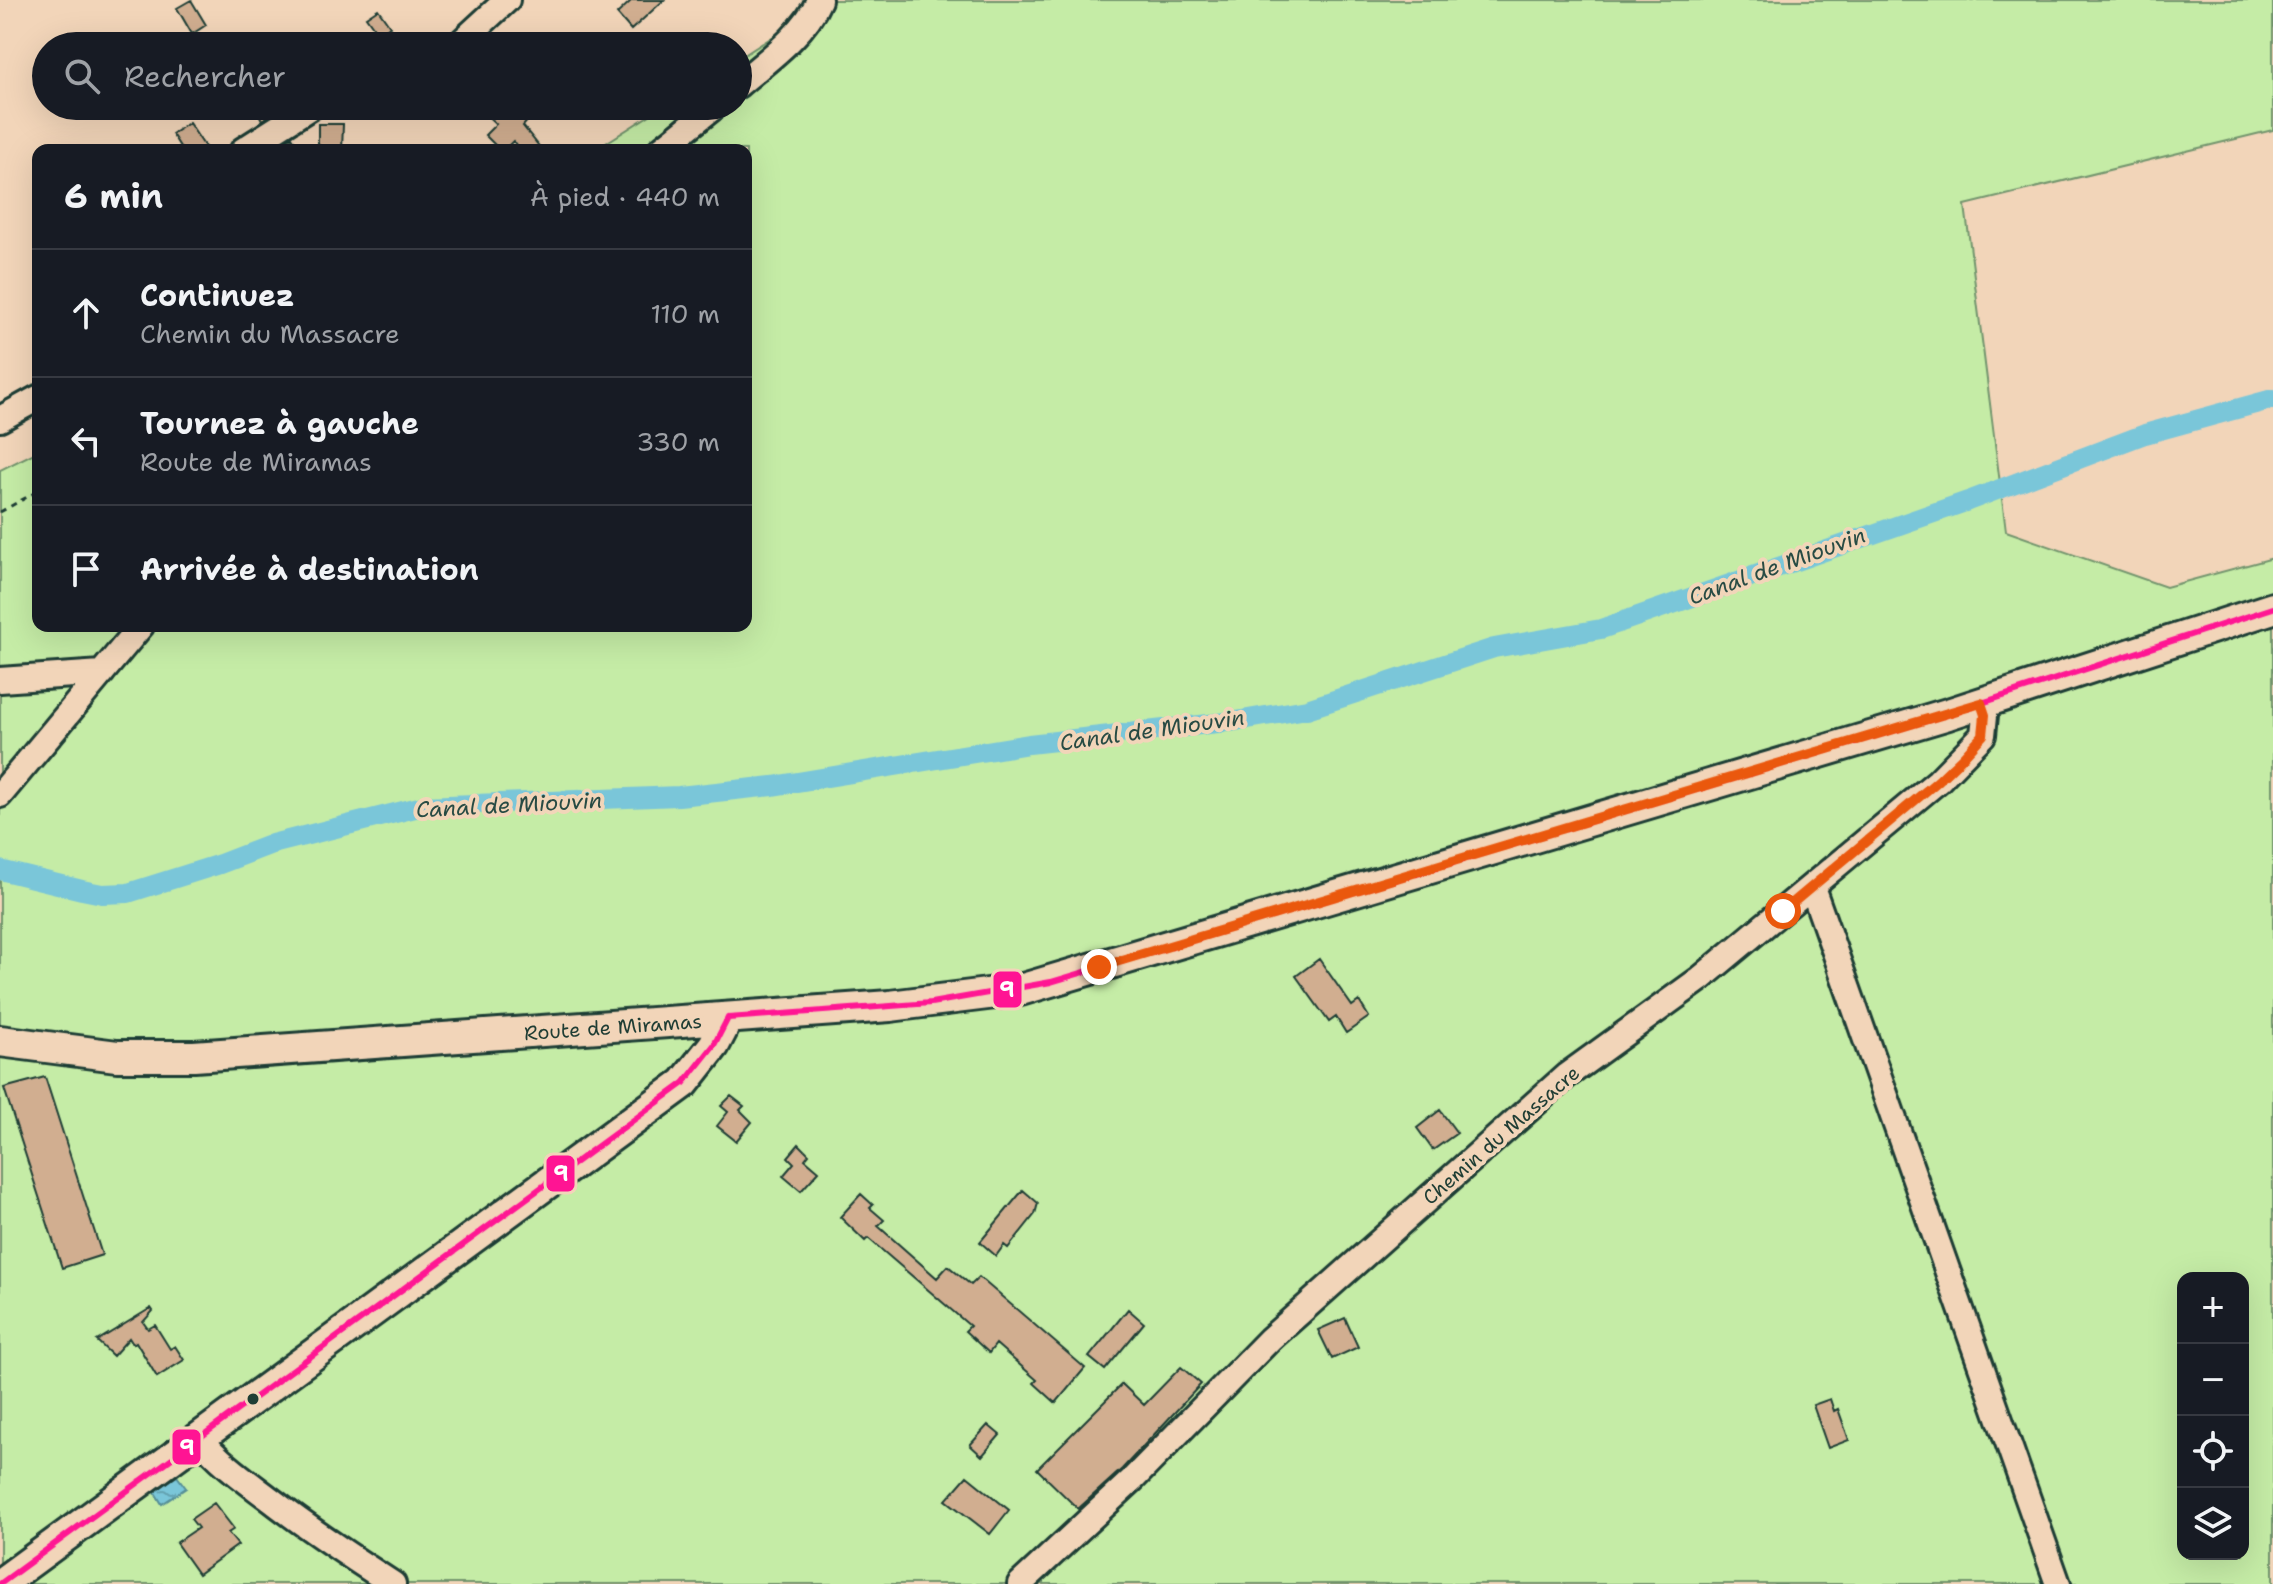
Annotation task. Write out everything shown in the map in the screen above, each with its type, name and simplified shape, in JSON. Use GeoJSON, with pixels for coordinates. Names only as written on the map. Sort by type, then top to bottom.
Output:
{"type":"FeatureCollection","features":[{"type":"Feature","properties":{"kind":"main road","name":"Route de Miramas"},"geometry":{"type":"LineString","coordinates":[[0,1041],[117,1056],[194,1056],[929,1002],[1020,990],[1981,703],[2273,608]]}},
{"type":"Feature","properties":{"kind":"main road"},"geometry":{"type":"LineString","coordinates":[[0,1584],[684,1083],[714,1045],[728,1018]]}},
{"type":"Feature","properties":{"kind":"street"},"geometry":{"type":"LineString","coordinates":[[472,32],[507,0]]}},
{"type":"Feature","properties":{"kind":"street"},"geometry":{"type":"LineString","coordinates":[[752,73],[792,37],[812,14],[819,0]]}},
{"type":"Feature","properties":{"kind":"street"},"geometry":{"type":"LineString","coordinates":[[252,144],[290,120]]}},
{"type":"Feature","properties":{"kind":"street"},"geometry":{"type":"LineString","coordinates":[[668,144],[698,120]]}},
{"type":"Feature","properties":{"kind":"street"},"geometry":{"type":"LineString","coordinates":[[0,419],[32,401]]}},
{"type":"Feature","properties":{"kind":"street"},"geometry":{"type":"LineString","coordinates":[[0,795],[136,632]]}},
{"type":"Feature","properties":{"kind":"street"},"geometry":{"type":"LineString","coordinates":[[0,680],[102,673]]}},
{"type":"Feature","properties":{"kind":"street","name":"Chemin du Massacre"},"geometry":{"type":"LineString","coordinates":[[1020,1584],[1132,1480],[1270,1339],[1566,1076],[1700,979],[1938,781],[1983,735],[1985,715],[1981,703]]}},
{"type":"Feature","properties":{"kind":"street"},"geometry":{"type":"LineString","coordinates":[[1812,887],[2058,1584]]}},
{"type":"Feature","properties":{"kind":"street"},"geometry":{"type":"LineString","coordinates":[[200,1438],[212,1453],[247,1482],[322,1539],[393,1584]]}},
{"type":"Feature","properties":{"kind":"path"},"geometry":{"type":"LineString","coordinates":[[0,512],[32,494]]}},
{"type":"Feature","properties":{"kind":"green space"},"geometry":{"type":"Polygon","coordinates":[[[830,0],[2273,0],[2273,130],[1965,205],[2006,531],[2166,587],[2273,558],[2273,1584],[0,1584],[0,470],[32,454],[32,632],[752,632],[752,144],[604,144],[642,120],[752,120],[752,50],[830,0]]]}},
{"type":"Feature","properties":{"kind":"water"},"geometry":{"type":"Polygon","coordinates":[[[177,1476],[186,1488],[162,1504],[154,1491],[177,1476]]]}},
{"type":"Feature","properties":{"kind":"building"},"geometry":{"type":"Polygon","coordinates":[[[191,0],[206,25],[191,32],[177,8],[191,0]]]}},
{"type":"Feature","properties":{"kind":"building"},"geometry":{"type":"Polygon","coordinates":[[[632,0],[664,0],[631,30],[617,14],[632,0]]]}},
{"type":"Feature","properties":{"kind":"building"},"geometry":{"type":"Polygon","coordinates":[[[378,9],[390,26],[377,32],[366,17],[378,9]]]}},
{"type":"Feature","properties":{"kind":"building"},"geometry":{"type":"Polygon","coordinates":[[[492,120],[528,120],[523,126],[537,144],[515,144],[513,141],[510,144],[494,144],[485,135],[496,124],[492,120]]]}},
{"type":"Feature","properties":{"kind":"building"},"geometry":{"type":"Polygon","coordinates":[[[189,123],[203,144],[178,144],[172,134],[189,123]]]}},
{"type":"Feature","properties":{"kind":"building"},"geometry":{"type":"Polygon","coordinates":[[[318,124],[343,124],[342,144],[318,143],[318,124]]]}},
{"type":"Feature","properties":{"kind":"building"},"geometry":{"type":"Polygon","coordinates":[[[292,137],[296,144],[280,144],[292,137]]]}},
{"type":"Feature","properties":{"kind":"building"},"geometry":{"type":"Polygon","coordinates":[[[1319,959],[1352,1006],[1359,1001],[1369,1017],[1346,1033],[1336,1017],[1329,1022],[1296,976],[1319,959]]]}},
{"type":"Feature","properties":{"kind":"building"},"geometry":{"type":"Polygon","coordinates":[[[45,1077],[102,1255],[62,1268],[4,1088],[45,1077]]]}},
{"type":"Feature","properties":{"kind":"building"},"geometry":{"type":"Polygon","coordinates":[[[731,1096],[744,1106],[740,1110],[752,1122],[736,1141],[717,1126],[728,1112],[721,1106],[731,1096]]]}},
{"type":"Feature","properties":{"kind":"building"},"geometry":{"type":"Polygon","coordinates":[[[1440,1110],[1457,1133],[1433,1150],[1417,1128],[1440,1110]]]}},
{"type":"Feature","properties":{"kind":"building"},"geometry":{"type":"Polygon","coordinates":[[[799,1144],[809,1154],[805,1159],[819,1171],[801,1191],[783,1176],[794,1163],[788,1157],[799,1144]]]}},
{"type":"Feature","properties":{"kind":"building"},"geometry":{"type":"Polygon","coordinates":[[[1023,1190],[1038,1203],[1035,1214],[1008,1248],[1004,1245],[996,1256],[980,1242],[1023,1190]]]}},
{"type":"Feature","properties":{"kind":"building"},"geometry":{"type":"Polygon","coordinates":[[[861,1194],[873,1205],[870,1208],[884,1220],[878,1226],[937,1278],[948,1266],[971,1285],[979,1277],[1085,1368],[1056,1403],[1034,1383],[1037,1380],[996,1344],[989,1353],[965,1331],[970,1326],[840,1217],[861,1194]]]}},
{"type":"Feature","properties":{"kind":"building"},"geometry":{"type":"Polygon","coordinates":[[[151,1308],[153,1311],[143,1322],[148,1329],[155,1325],[170,1349],[175,1346],[184,1360],[157,1377],[136,1342],[133,1344],[129,1338],[113,1356],[97,1341],[151,1308]]]}},
{"type":"Feature","properties":{"kind":"building"},"geometry":{"type":"Polygon","coordinates":[[[1128,1309],[1144,1323],[1105,1370],[1089,1357],[1128,1309]]]}},
{"type":"Feature","properties":{"kind":"building"},"geometry":{"type":"Polygon","coordinates":[[[1345,1318],[1358,1347],[1332,1359],[1318,1330],[1345,1318]]]}},
{"type":"Feature","properties":{"kind":"building"},"geometry":{"type":"Polygon","coordinates":[[[1181,1367],[1201,1384],[1122,1469],[1078,1509],[1037,1469],[1122,1384],[1144,1405],[1181,1367]]]}},
{"type":"Feature","properties":{"kind":"building"},"geometry":{"type":"Polygon","coordinates":[[[1830,1399],[1834,1411],[1838,1409],[1849,1440],[1828,1448],[1813,1405],[1830,1399]]]}},
{"type":"Feature","properties":{"kind":"building"},"geometry":{"type":"Polygon","coordinates":[[[988,1425],[1000,1435],[982,1456],[970,1445],[988,1425]]]}},
{"type":"Feature","properties":{"kind":"building"},"geometry":{"type":"Polygon","coordinates":[[[967,1476],[1009,1510],[990,1534],[946,1500],[967,1476]]]}},
{"type":"Feature","properties":{"kind":"building"},"geometry":{"type":"Polygon","coordinates":[[[214,1503],[234,1529],[228,1533],[238,1545],[198,1574],[176,1543],[198,1528],[191,1519],[214,1503]]]}},
{"type":"Feature","properties":{"kind":"waterway","name":"Canal de Miouvin"},"geometry":{"type":"LineString","coordinates":[[0,870],[102,894],[128,893],[272,844],[423,806],[679,796],[773,786],[1029,744],[1236,721],[1307,709],[1494,648],[1601,629],[1968,501],[2145,434],[2273,399]]}},
{"type":"Feature","properties":{"kind":"transit line","name":"9"},"geometry":{"type":"LineString","coordinates":[[728,1018],[931,1003],[1051,982],[1948,714],[2273,608]]}},
{"type":"Feature","properties":{"kind":"transit line","name":"9"},"geometry":{"type":"LineString","coordinates":[[0,1584],[684,1083],[714,1045],[728,1018]]}},
{"type":"Feature","properties":{"kind":"route"},"geometry":{"type":"LineString","coordinates":[[1099,967],[1981,703],[1985,715],[1983,735],[1963,757],[1783,911]]}}]}
